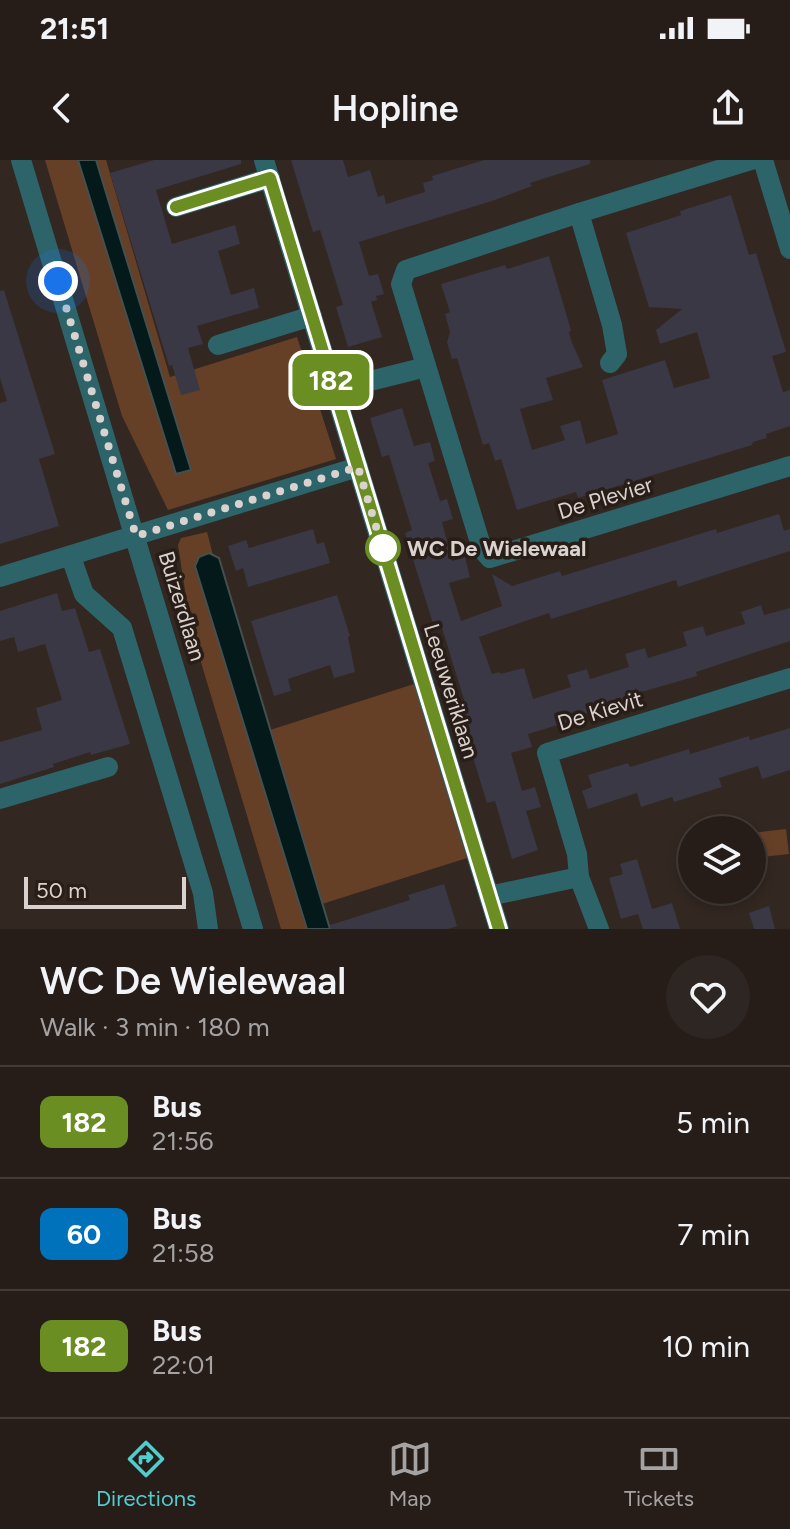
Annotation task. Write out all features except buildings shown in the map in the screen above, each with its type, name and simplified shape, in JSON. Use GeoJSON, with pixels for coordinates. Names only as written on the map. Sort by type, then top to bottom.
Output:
{"type":"FeatureCollection","features":[{"type":"Feature","properties":{"kind":"street","name":"Buizerdlaan"},"geometry":{"type":"LineString","coordinates":[[21,160],[253,929]]}},
{"type":"Feature","properties":{"kind":"street","name":"De Plevier"},"geometry":{"type":"LineString","coordinates":[[751,160],[406,270],[401,284],[482,549],[490,558],[790,466]]}},
{"type":"Feature","properties":{"kind":"street"},"geometry":{"type":"LineString","coordinates":[[763,160],[790,249]]}},
{"type":"Feature","properties":{"kind":"street","name":"Leeuweriklaan"},"geometry":{"type":"LineString","coordinates":[[176,207],[267,169],[499,929]]}},
{"type":"Feature","properties":{"kind":"street"},"geometry":{"type":"LineString","coordinates":[[579,213],[612,325],[617,354],[610,363]]}},
{"type":"Feature","properties":{"kind":"street"},"geometry":{"type":"LineString","coordinates":[[218,345],[312,316]]}},
{"type":"Feature","properties":{"kind":"street"},"geometry":{"type":"LineString","coordinates":[[334,390],[426,367]]}},
{"type":"Feature","properties":{"kind":"street"},"geometry":{"type":"LineString","coordinates":[[0,577],[358,467]]}},
{"type":"Feature","properties":{"kind":"street"},"geometry":{"type":"LineString","coordinates":[[71,557],[84,594],[122,628],[203,893],[208,929]]}},
{"type":"Feature","properties":{"kind":"street","name":"De Kievit"},"geometry":{"type":"LineString","coordinates":[[599,929],[579,877],[577,854],[547,753],[790,678]]}},
{"type":"Feature","properties":{"kind":"street"},"geometry":{"type":"LineString","coordinates":[[0,799],[108,767]]}},
{"type":"Feature","properties":{"kind":"street"},"geometry":{"type":"LineString","coordinates":[[489,896],[579,877]]}},
{"type":"Feature","properties":{"kind":"shaded area"},"geometry":{"type":"Polygon","coordinates":[[[45,160],[78,160],[176,474],[191,470],[96,160],[106,160],[170,377],[297,337],[336,459],[168,510],[122,416],[45,160]]]}},
{"type":"Feature","properties":{"kind":"shaded area"},"geometry":{"type":"Polygon","coordinates":[[[78,160],[96,160],[191,470],[176,474],[78,160]]]}},
{"type":"Feature","properties":{"kind":"shaded area"},"geometry":{"type":"Polygon","coordinates":[[[207,532],[213,555],[209,553],[195,566],[307,929],[281,929],[191,629],[178,545],[181,538],[207,532]]]}},
{"type":"Feature","properties":{"kind":"shaded area"},"geometry":{"type":"Polygon","coordinates":[[[209,553],[219,558],[330,929],[307,929],[195,566],[199,557],[209,553]]]}},
{"type":"Feature","properties":{"kind":"shaded area"},"geometry":{"type":"Polygon","coordinates":[[[414,684],[467,858],[322,904],[270,730],[414,684]]]}},
{"type":"Feature","properties":{"kind":"shaded area"},"geometry":{"type":"Polygon","coordinates":[[[786,829],[789,854],[766,856],[766,831],[786,829]]]}},
{"type":"Feature","properties":{"kind":"bus line","name":"182"},"geometry":{"type":"LineString","coordinates":[[176,207],[270,178],[499,929]]}},
{"type":"Feature","properties":{"kind":"place","name":"WC De Wielewaal"},"geometry":{"type":"Point","coordinates":[383,548]}},
{"type":"Feature","properties":{"kind":"route"},"geometry":{"type":"LineString","coordinates":[[58,281],[136,536],[358,467],[384,553],[383,548]]}}]}
